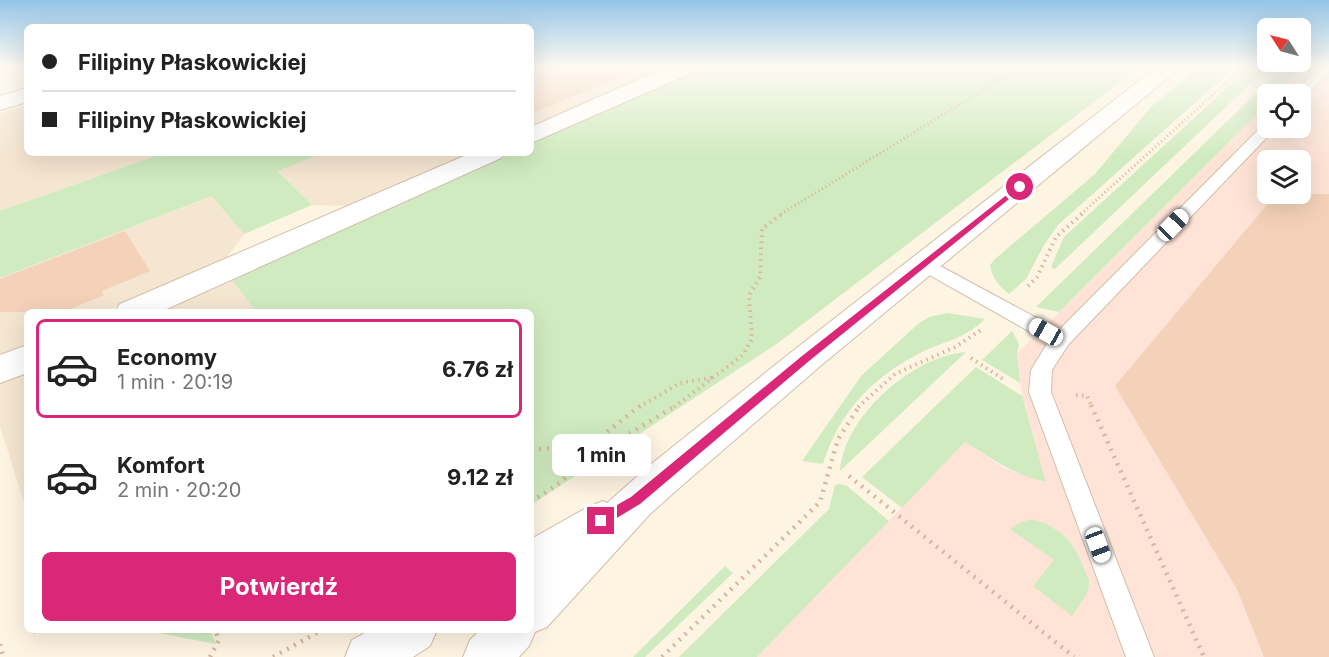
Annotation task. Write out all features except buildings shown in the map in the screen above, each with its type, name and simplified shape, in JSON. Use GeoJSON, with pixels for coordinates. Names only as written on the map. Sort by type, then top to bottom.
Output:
{"type":"FeatureCollection","features":[{"type":"Feature","properties":{"kind":"main road"},"geometry":{"type":"LineString","coordinates":[[0,103],[21,97]]}},
{"type":"Feature","properties":{"kind":"main road"},"geometry":{"type":"LineString","coordinates":[[534,135],[619,97]]}},
{"type":"Feature","properties":{"kind":"main road"},"geometry":{"type":"LineString","coordinates":[[534,608],[636,501],[923,264],[1133,97]]}},
{"type":"Feature","properties":{"kind":"main road"},"geometry":{"type":"LineString","coordinates":[[138,309],[485,156]]}},
{"type":"Feature","properties":{"kind":"main road"},"geometry":{"type":"LineString","coordinates":[[0,370],[24,359]]}},
{"type":"Feature","properties":{"kind":"main road"},"geometry":{"type":"LineString","coordinates":[[534,560],[636,501]]}},
{"type":"Feature","properties":{"kind":"main road"},"geometry":{"type":"LineString","coordinates":[[369,657],[409,633]]}},
{"type":"Feature","properties":{"kind":"main road"},"geometry":{"type":"LineString","coordinates":[[487,657],[510,633]]}},
{"type":"Feature","properties":{"kind":"lane"},"geometry":{"type":"LineString","coordinates":[[1140,657],[1040,392],[1040,370],[1045,359],[1061,340],[1258,138]]}},
{"type":"Feature","properties":{"kind":"lane"},"geometry":{"type":"LineString","coordinates":[[923,264],[1061,340]]}},
{"type":"Feature","properties":{"kind":"path"},"geometry":{"type":"LineString","coordinates":[[534,500],[561,482],[579,464],[679,404],[744,355],[752,339],[749,295],[760,277],[762,229],[781,214],[972,97]]}},
{"type":"Feature","properties":{"kind":"path"},"geometry":{"type":"LineString","coordinates":[[1021,292],[1037,277],[1056,237],[1211,97]]}},
{"type":"Feature","properties":{"kind":"path"},"geometry":{"type":"LineString","coordinates":[[662,657],[820,502],[826,489],[832,453],[837,439],[863,402],[884,382],[905,369],[961,345],[987,325]]}},
{"type":"Feature","properties":{"kind":"path"},"geometry":{"type":"LineString","coordinates":[[534,450],[572,446],[597,440],[648,400],[680,383],[715,377]]}},
{"type":"Feature","properties":{"kind":"path"},"geometry":{"type":"LineString","coordinates":[[849,476],[1074,657]]}},
{"type":"Feature","properties":{"kind":"path"},"geometry":{"type":"LineString","coordinates":[[210,657],[219,640],[216,633]]}},
{"type":"Feature","properties":{"kind":"path"},"geometry":{"type":"LineString","coordinates":[[273,657],[317,633]]}},
{"type":"Feature","properties":{"kind":"path"},"geometry":{"type":"LineString","coordinates":[[0,644],[3,657]]}},
{"type":"Feature","properties":{"kind":"shaded area"},"geometry":{"type":"Polygon","coordinates":[[[534,97],[601,97],[534,126],[534,97]]]}},
{"type":"Feature","properties":{"kind":"shaded area"},"geometry":{"type":"Polygon","coordinates":[[[1311,97],[1329,97],[1329,657],[757,657],[965,442],[1004,468],[1046,482],[1022,396],[1017,354],[1257,114],[1257,138],[1311,138],[1311,97]]]}},
{"type":"Feature","properties":{"kind":"shaded area"},"geometry":{"type":"Polygon","coordinates":[[[24,106],[24,156],[156,156],[0,211],[0,113],[24,106]]]}},
{"type":"Feature","properties":{"kind":"shaded area"},"geometry":{"type":"Polygon","coordinates":[[[315,156],[465,156],[350,206],[312,205],[278,170],[315,156]]]}},
{"type":"Feature","properties":{"kind":"shaded area"},"geometry":{"type":"Polygon","coordinates":[[[213,196],[244,234],[225,260],[111,309],[24,309],[24,346],[0,356],[0,278],[213,196]]]}},
{"type":"Feature","properties":{"kind":"shaded area"},"geometry":{"type":"Polygon","coordinates":[[[230,277],[254,309],[159,309],[230,277]]]}},
{"type":"Feature","properties":{"kind":"shaded area"},"geometry":{"type":"Polygon","coordinates":[[[24,369],[24,502],[0,426],[0,380],[24,369]]]}},
{"type":"Feature","properties":{"kind":"green space"},"geometry":{"type":"Polygon","coordinates":[[[635,97],[1101,97],[778,343],[534,503],[534,309],[254,309],[230,277],[502,156],[534,156],[534,142],[635,97]]]}},
{"type":"Feature","properties":{"kind":"green space"},"geometry":{"type":"Polygon","coordinates":[[[1163,97],[1202,97],[1058,225],[1044,245],[1026,279],[1009,294],[1005,291],[996,281],[990,265],[1095,174],[1151,107],[1163,97]]]}},
{"type":"Feature","properties":{"kind":"green space"},"geometry":{"type":"Polygon","coordinates":[[[1217,97],[1237,97],[1055,269],[1051,267],[1064,237],[1217,97]]]}},
{"type":"Feature","properties":{"kind":"green space"},"geometry":{"type":"Polygon","coordinates":[[[1252,97],[1257,97],[1257,114],[1059,312],[1036,307],[1252,97]]]}},
{"type":"Feature","properties":{"kind":"green space"},"geometry":{"type":"Polygon","coordinates":[[[156,156],[316,156],[278,171],[312,205],[244,234],[212,196],[0,278],[0,211],[156,156]]]}},
{"type":"Feature","properties":{"kind":"green space"},"geometry":{"type":"Polygon","coordinates":[[[947,313],[985,319],[962,335],[924,351],[890,371],[875,383],[849,411],[830,445],[823,464],[802,461],[861,376],[918,324],[929,317],[947,313]]]}},
{"type":"Feature","properties":{"kind":"green space"},"geometry":{"type":"Polygon","coordinates":[[[1012,331],[1019,344],[1017,354],[1020,383],[982,360],[1012,331]]]}},
{"type":"Feature","properties":{"kind":"green space"},"geometry":{"type":"Polygon","coordinates":[[[966,352],[840,471],[844,450],[854,430],[885,392],[904,377],[925,365],[946,356],[966,352]]]}},
{"type":"Feature","properties":{"kind":"green space"},"geometry":{"type":"Polygon","coordinates":[[[976,367],[1022,396],[1046,482],[1013,471],[965,442],[902,508],[862,477],[976,367]]]}},
{"type":"Feature","properties":{"kind":"green space"},"geometry":{"type":"Polygon","coordinates":[[[835,485],[847,486],[889,521],[757,657],[679,657],[829,509],[835,485]]]}},
{"type":"Feature","properties":{"kind":"green space"},"geometry":{"type":"Polygon","coordinates":[[[1032,519],[1059,531],[1071,543],[1087,576],[1089,583],[1087,592],[1072,616],[1033,586],[1054,560],[1010,529],[1032,519]]]}},
{"type":"Feature","properties":{"kind":"green space"},"geometry":{"type":"Polygon","coordinates":[[[725,566],[733,573],[645,657],[633,657],[725,566]]]}},
{"type":"Feature","properties":{"kind":"green space"},"geometry":{"type":"Polygon","coordinates":[[[159,633],[211,633],[216,644],[159,633]]]}},
{"type":"Feature","properties":{"kind":"route"},"geometry":{"type":"LineString","coordinates":[[601,521],[636,501],[806,359],[1020,187]]}}]}
